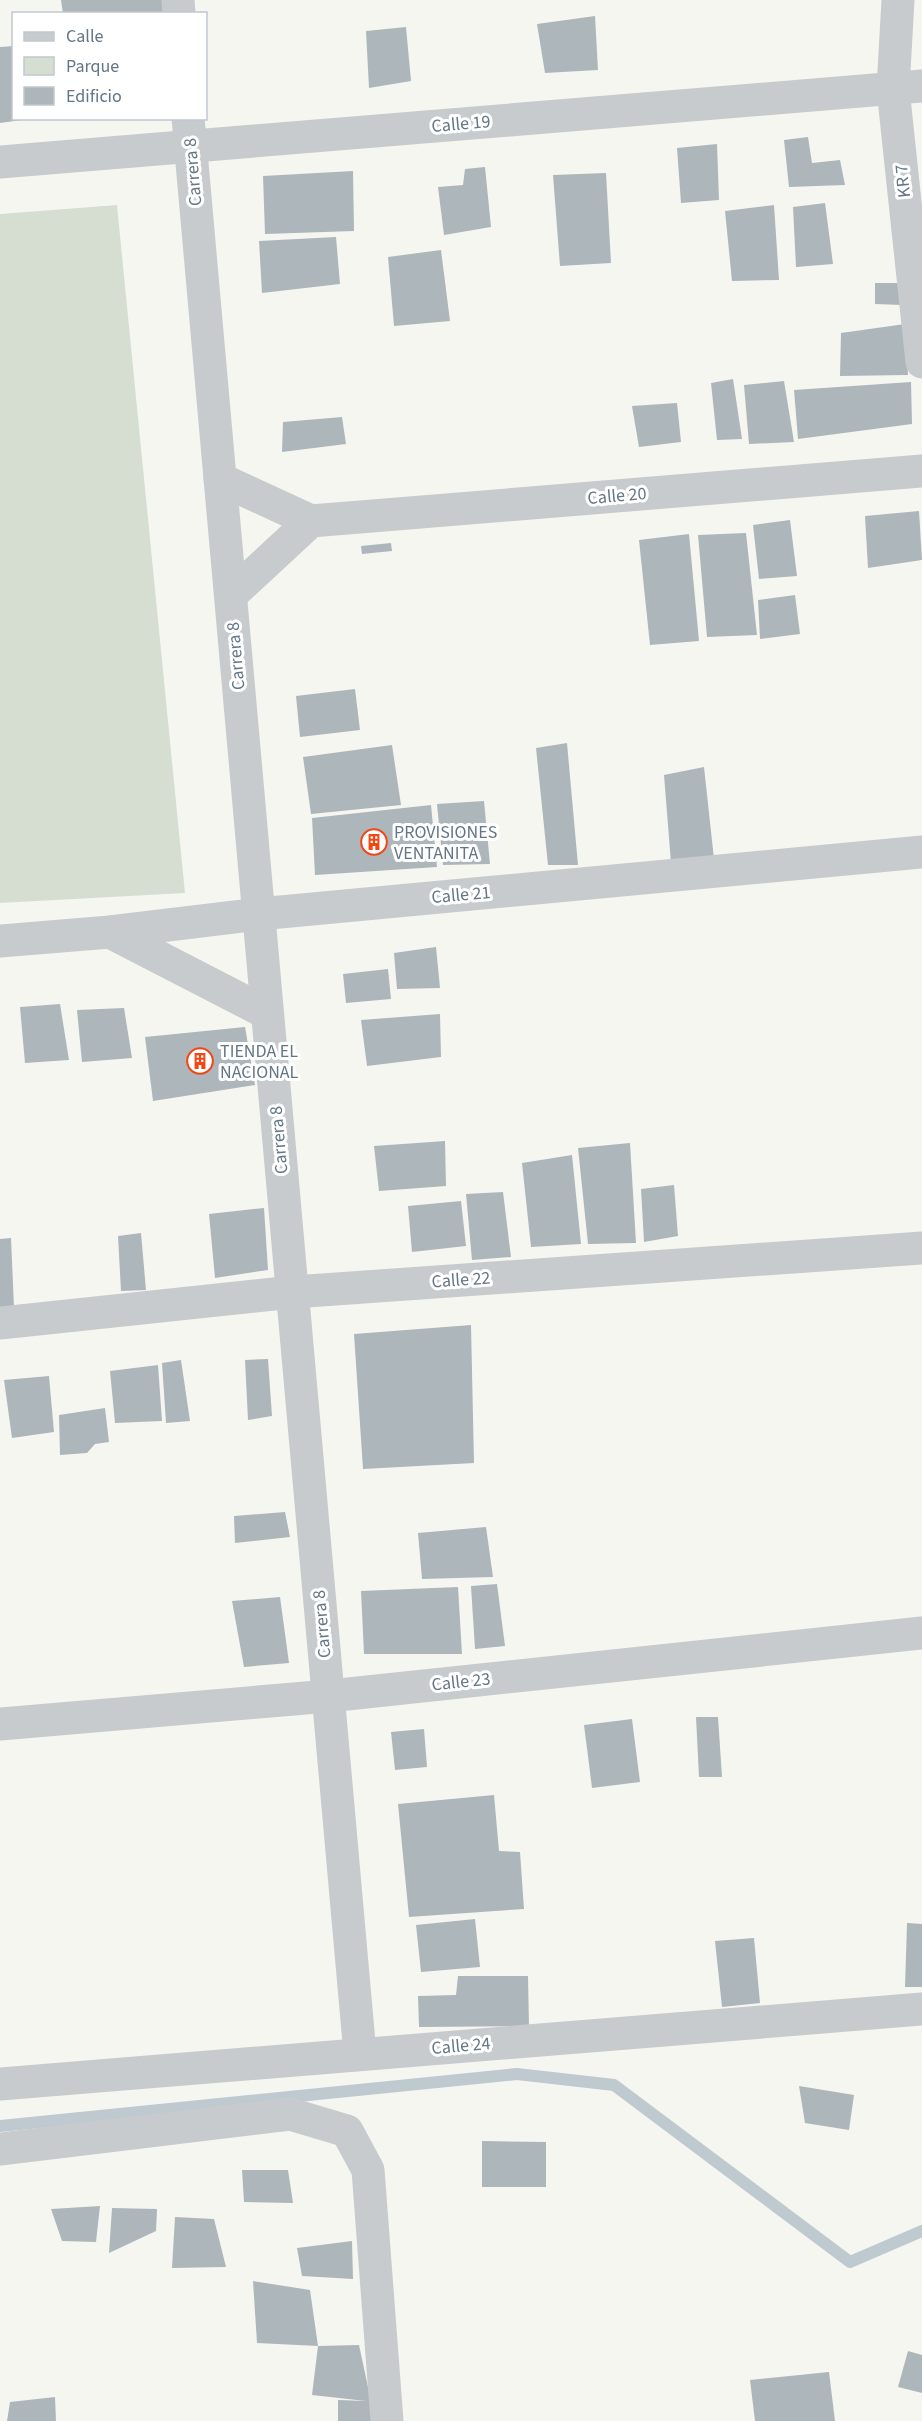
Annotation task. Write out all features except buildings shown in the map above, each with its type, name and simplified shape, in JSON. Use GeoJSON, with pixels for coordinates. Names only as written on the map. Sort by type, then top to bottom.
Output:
{"type":"FeatureCollection","features":[{"type":"Feature","properties":{"kind":"street","name":"KR 7"},"geometry":{"type":"LineString","coordinates":[[898,0],[908,87],[922,362]]}},
{"type":"Feature","properties":{"kind":"street","name":"Calle 19"},"geometry":{"type":"LineString","coordinates":[[0,162],[189,132],[908,87]]}},
{"type":"Feature","properties":{"kind":"street","name":"Carrera 8"},"geometry":{"type":"LineString","coordinates":[[189,132],[360,2054]]}},
{"type":"Feature","properties":{"kind":"street","name":"Calle 20"},"geometry":{"type":"LineString","coordinates":[[220,479],[311,521],[922,471]]}},
{"type":"Feature","properties":{"kind":"street"},"geometry":{"type":"LineString","coordinates":[[231,596],[311,521]]}},
{"type":"Feature","properties":{"kind":"street","name":"Calle 21"},"geometry":{"type":"LineString","coordinates":[[0,941],[110,932],[259,914],[922,852]]}},
{"type":"Feature","properties":{"kind":"street"},"geometry":{"type":"LineString","coordinates":[[110,932],[267,1013]]}},
{"type":"Feature","properties":{"kind":"street","name":"Calle 22"},"geometry":{"type":"LineString","coordinates":[[0,1323],[292,1292],[922,1248]]}},
{"type":"Feature","properties":{"kind":"street","name":"Calle 23"},"geometry":{"type":"LineString","coordinates":[[0,1724],[329,1696],[922,1633]]}},
{"type":"Feature","properties":{"kind":"street","name":"Calle 24"},"geometry":{"type":"LineString","coordinates":[[0,2084],[922,2009]]}},
{"type":"Feature","properties":{"kind":"street"},"geometry":{"type":"LineString","coordinates":[[0,2149],[290,2114],[347,2131],[368,2170],[387,2421]]}},
{"type":"Feature","properties":{"kind":"green space"},"geometry":{"type":"Polygon","coordinates":[[[117,205],[185,893],[0,903],[0,214],[117,205]]]}},
{"type":"Feature","properties":{"kind":"waterway"},"geometry":{"type":"LineString","coordinates":[[0,2126],[517,2074],[614,2085],[850,2262],[922,2231]]}},
{"type":"Feature","properties":{"kind":"place","name":"PROVISIONES VENTANITA"},"geometry":{"type":"Point","coordinates":[374,842]}},
{"type":"Feature","properties":{"kind":"place","name":"TIENDA EL NACIONAL"},"geometry":{"type":"Point","coordinates":[200,1061]}}]}
